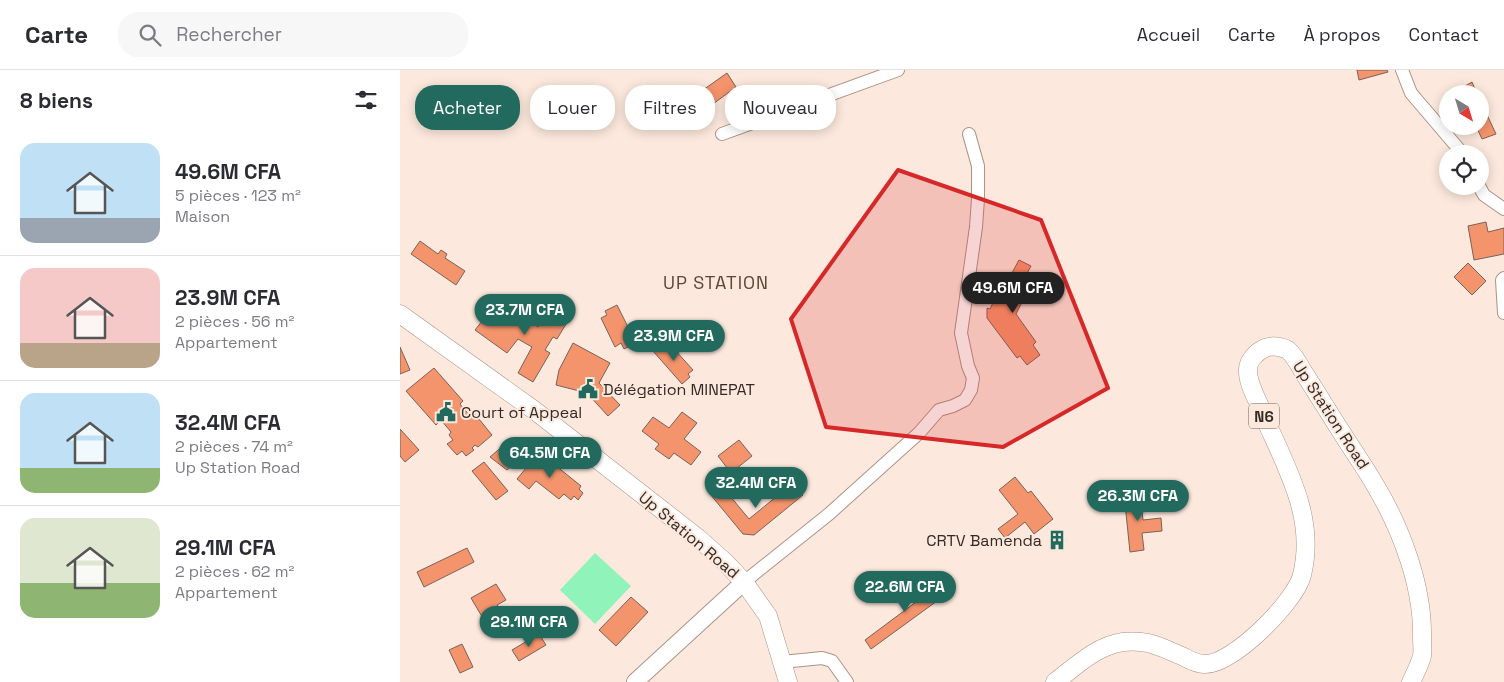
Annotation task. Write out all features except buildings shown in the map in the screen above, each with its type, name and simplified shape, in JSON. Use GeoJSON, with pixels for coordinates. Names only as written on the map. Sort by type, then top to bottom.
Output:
{"type":"FeatureCollection","features":[{"type":"Feature","properties":{"kind":"highway","name":"Up Station Road"},"geometry":{"type":"LineString","coordinates":[[400,314],[447,346],[550,423],[698,538],[725,562],[744,582],[768,616],[788,682]]}},
{"type":"Feature","properties":{"kind":"highway","name":"Up Station Road"},"geometry":{"type":"LineString","coordinates":[[1055,682],[1095,651],[1121,642],[1144,641],[1192,661],[1206,664],[1227,656],[1258,635],[1293,595],[1302,577],[1306,547],[1304,513],[1290,471],[1250,382],[1248,367],[1253,358],[1263,349],[1276,345],[1289,351],[1300,367],[1379,491],[1398,530],[1417,586],[1422,621],[1422,656],[1411,682]]}},
{"type":"Feature","properties":{"kind":"main road"},"geometry":{"type":"LineString","coordinates":[[635,682],[744,582]]}},
{"type":"Feature","properties":{"kind":"street"},"geometry":{"type":"LineString","coordinates":[[722,134],[898,70]]}},
{"type":"Feature","properties":{"kind":"street"},"geometry":{"type":"LineString","coordinates":[[1402,70],[1411,93],[1454,145]]}},
{"type":"Feature","properties":{"kind":"street"},"geometry":{"type":"LineString","coordinates":[[744,582],[829,514],[919,433],[939,410],[965,400],[971,390],[973,378],[968,366],[961,334],[976,227],[978,199],[978,166],[969,134]]}},
{"type":"Feature","properties":{"kind":"street"},"geometry":{"type":"LineString","coordinates":[[1484,195],[1504,209]]}},
{"type":"Feature","properties":{"kind":"street"},"geometry":{"type":"LineString","coordinates":[[1504,278],[1502,280],[1504,313]]}},
{"type":"Feature","properties":{"kind":"street"},"geometry":{"type":"LineString","coordinates":[[782,662],[822,658],[832,661],[847,682]]}},
{"type":"Feature","properties":{"kind":"highlighted area"},"geometry":{"type":"Polygon","coordinates":[[[898,170],[1041,220],[1108,388],[1003,447],[826,427],[791,319],[898,170]]]}},
{"type":"Feature","properties":{"kind":"green space"},"geometry":{"type":"Polygon","coordinates":[[[595,553],[631,586],[595,624],[560,590],[595,553]]]}},
{"type":"Feature","properties":{"kind":"place","name":"Délégation MINEPAT"},"geometry":{"type":"Point","coordinates":[588,389]}},
{"type":"Feature","properties":{"kind":"place","name":"Court of Appeal"},"geometry":{"type":"Point","coordinates":[446,412]}},
{"type":"Feature","properties":{"kind":"place","name":"CRTV Bamenda"},"geometry":{"type":"Point","coordinates":[1057,540]}},
{"type":"Feature","properties":{"kind":"district","name":"UP STATION"},"geometry":{"type":"Point","coordinates":[716,282]}}]}
